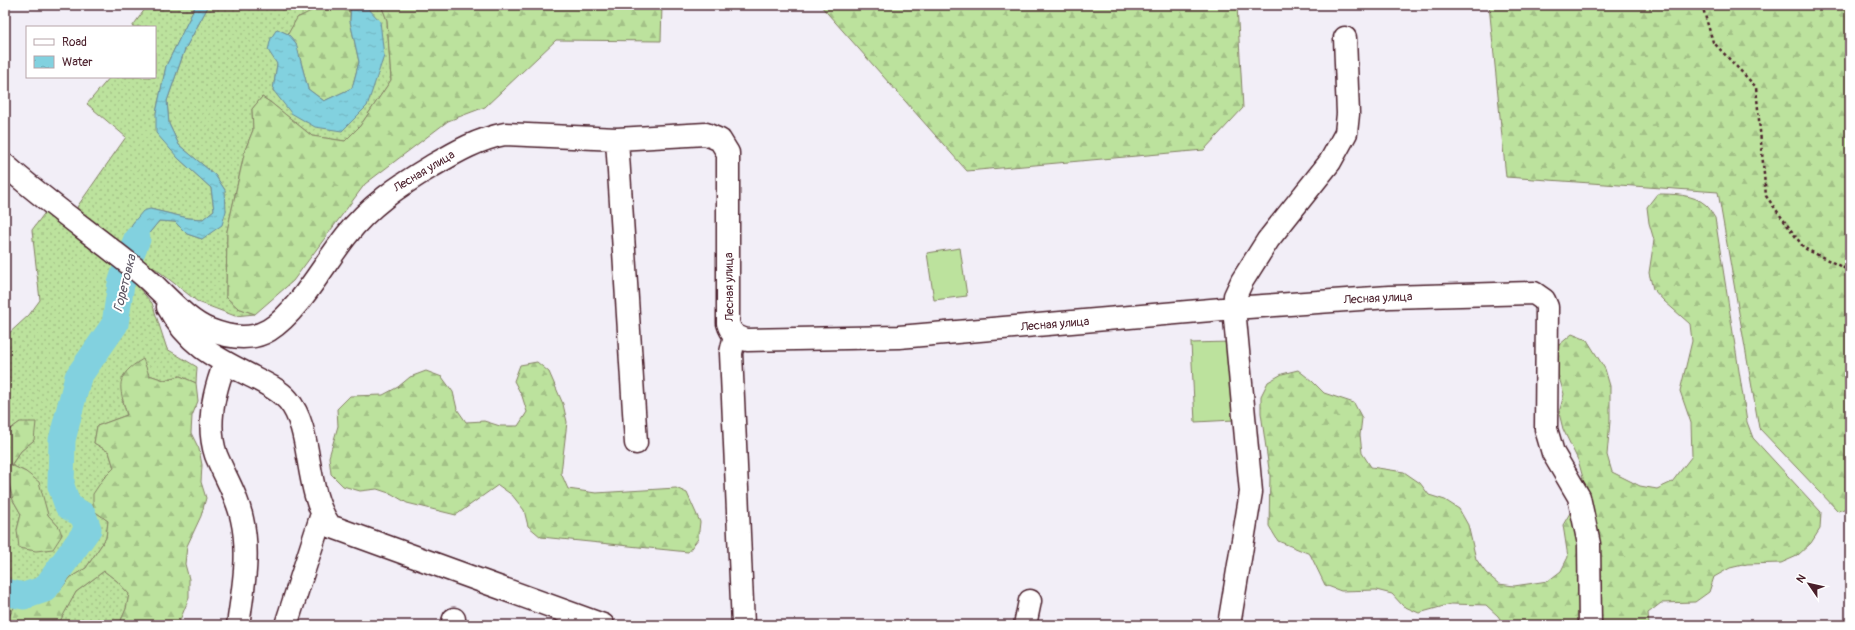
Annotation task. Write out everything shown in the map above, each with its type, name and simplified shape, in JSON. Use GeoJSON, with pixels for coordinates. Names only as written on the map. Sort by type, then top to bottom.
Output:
{"type":"FeatureCollection","features":[{"type":"Feature","properties":{"kind":"street"},"geometry":{"type":"LineString","coordinates":[[1229,625],[1251,492],[1234,308],[1235,296],[1242,281],[1268,240],[1330,162],[1346,133],[1348,114],[1345,38]]}},
{"type":"Feature","properties":{"kind":"street","name":"Лесная улица"},"geometry":{"type":"LineString","coordinates":[[5,165],[152,283],[196,322],[208,329],[237,337],[253,336],[267,331],[280,322],[294,306],[347,234],[370,209],[394,189],[461,149],[488,137],[505,134],[617,139],[706,134],[714,136],[725,146],[728,153],[728,323],[731,332],[747,340],[899,337],[1234,308],[1389,297],[1534,293],[1544,300],[1547,307],[1546,429],[1553,453],[1579,497],[1589,544],[1590,625]]}},
{"type":"Feature","properties":{"kind":"street"},"geometry":{"type":"LineString","coordinates":[[617,139],[636,443]]}},
{"type":"Feature","properties":{"kind":"street"},"geometry":{"type":"LineString","coordinates":[[152,283],[185,334],[202,349],[269,385],[288,399],[297,412],[315,498],[322,514],[330,526],[603,625]]}},
{"type":"Feature","properties":{"kind":"street"},"geometry":{"type":"LineString","coordinates":[[735,335],[731,353],[743,625]]}},
{"type":"Feature","properties":{"kind":"street"},"geometry":{"type":"LineString","coordinates":[[226,363],[215,393],[212,418],[212,442],[236,496],[246,548],[238,625]]}},
{"type":"Feature","properties":{"kind":"street"},"geometry":{"type":"LineString","coordinates":[[286,625],[322,514]]}},
{"type":"Feature","properties":{"kind":"street"},"geometry":{"type":"LineString","coordinates":[[1026,625],[1030,601]]}},
{"type":"Feature","properties":{"kind":"path"},"geometry":{"type":"LineString","coordinates":[[1702,5],[1712,42],[1756,87],[1766,196],[1804,248],[1850,271]]}},
{"type":"Feature","properties":{"kind":"green space"},"geometry":{"type":"Polygon","coordinates":[[[148,5],[196,5],[166,66],[156,113],[178,158],[211,188],[214,210],[203,219],[188,218],[150,209],[124,250],[85,219],[77,207],[126,137],[87,104],[109,78],[156,78],[156,26],[133,26],[148,5]]]}},
{"type":"Feature","properties":{"kind":"green space"},"geometry":{"type":"Polygon","coordinates":[[[209,5],[364,5],[351,7],[350,12],[335,6],[298,17],[288,34],[277,29],[277,64],[273,91],[367,106],[365,5],[381,5],[387,20],[391,80],[360,126],[345,141],[312,136],[262,97],[252,109],[253,130],[245,150],[227,231],[226,297],[238,308],[255,314],[235,316],[198,302],[156,269],[136,261],[146,237],[159,221],[175,222],[187,234],[202,239],[225,190],[215,175],[179,145],[169,124],[167,101],[185,49],[209,5]]]}},
{"type":"Feature","properties":{"kind":"green space"},"geometry":{"type":"Polygon","coordinates":[[[381,5],[662,5],[661,41],[556,40],[485,107],[448,121],[365,184],[293,281],[255,314],[238,308],[226,297],[227,231],[245,150],[253,130],[252,109],[262,97],[312,136],[345,141],[360,126],[391,80],[387,20],[381,5]]]}},
{"type":"Feature","properties":{"kind":"green space"},"geometry":{"type":"Polygon","coordinates":[[[820,5],[1237,5],[1243,108],[1204,150],[967,171],[820,5]]]}},
{"type":"Feature","properties":{"kind":"green space"},"geometry":{"type":"Polygon","coordinates":[[[1489,5],[1850,5],[1850,507],[1838,511],[1759,428],[1718,192],[1506,177],[1489,5]]]}},
{"type":"Feature","properties":{"kind":"green space"},"geometry":{"type":"Polygon","coordinates":[[[335,6],[350,12],[350,21],[359,62],[352,88],[324,101],[308,89],[296,43],[288,34],[297,18],[315,9],[335,6]]]}},
{"type":"Feature","properties":{"kind":"green space"},"geometry":{"type":"Polygon","coordinates":[[[1657,194],[1683,195],[1701,201],[1710,209],[1715,218],[1747,422],[1753,438],[1821,512],[1820,529],[1811,543],[1797,556],[1781,563],[1747,564],[1730,568],[1714,577],[1709,592],[1695,602],[1661,603],[1648,613],[1649,625],[1504,625],[1498,616],[1486,605],[1451,604],[1419,613],[1403,606],[1392,594],[1376,590],[1341,591],[1325,585],[1310,554],[1278,541],[1269,526],[1270,476],[1261,413],[1261,396],[1268,382],[1282,374],[1298,370],[1324,393],[1354,403],[1362,418],[1360,435],[1362,453],[1371,467],[1404,472],[1420,483],[1429,495],[1445,500],[1459,509],[1468,525],[1476,559],[1486,573],[1499,584],[1514,586],[1548,581],[1561,571],[1568,557],[1563,525],[1581,494],[1583,478],[1578,460],[1563,429],[1559,413],[1564,394],[1554,361],[1559,345],[1572,334],[1587,340],[1605,369],[1610,386],[1610,421],[1607,455],[1612,472],[1640,486],[1657,489],[1672,482],[1692,456],[1691,423],[1680,391],[1692,341],[1690,324],[1653,289],[1649,273],[1654,240],[1649,223],[1647,207],[1657,194]]]}},
{"type":"Feature","properties":{"kind":"green space"},"geometry":{"type":"Polygon","coordinates":[[[46,211],[130,278],[152,303],[167,349],[197,367],[196,383],[180,376],[164,380],[149,375],[122,399],[127,415],[97,426],[94,443],[109,452],[114,468],[103,479],[93,510],[108,521],[106,538],[86,568],[71,577],[60,590],[47,601],[15,606],[7,620],[16,625],[5,625],[5,482],[9,484],[13,500],[21,514],[17,530],[59,527],[48,515],[43,499],[26,472],[11,465],[21,451],[34,440],[20,422],[5,433],[5,337],[29,315],[40,300],[32,230],[46,211]]]}},
{"type":"Feature","properties":{"kind":"green space"},"geometry":{"type":"Polygon","coordinates":[[[960,248],[967,296],[934,300],[927,253],[960,248]]]}},
{"type":"Feature","properties":{"kind":"green space"},"geometry":{"type":"Polygon","coordinates":[[[1230,342],[1234,420],[1195,422],[1191,343],[1230,342]]]}},
{"type":"Feature","properties":{"kind":"green space"},"geometry":{"type":"Polygon","coordinates":[[[143,359],[149,375],[164,380],[180,376],[196,383],[198,401],[192,416],[191,433],[199,449],[202,465],[201,482],[206,498],[201,516],[187,546],[185,564],[189,579],[189,598],[178,625],[119,625],[126,609],[129,594],[117,581],[104,571],[76,592],[59,623],[26,625],[13,623],[7,620],[15,606],[47,601],[60,590],[71,577],[86,568],[106,538],[108,521],[93,510],[93,494],[103,479],[114,468],[109,452],[94,443],[97,426],[127,415],[122,396],[121,382],[127,371],[143,359]]]}},
{"type":"Feature","properties":{"kind":"green space"},"geometry":{"type":"Polygon","coordinates":[[[537,362],[549,372],[563,404],[567,422],[561,473],[568,489],[596,493],[676,488],[687,493],[700,522],[698,539],[688,552],[541,537],[528,526],[524,510],[512,495],[498,485],[456,515],[407,503],[392,494],[377,489],[360,491],[343,486],[331,474],[329,457],[338,426],[337,409],[350,396],[383,395],[398,387],[410,377],[426,371],[442,377],[453,392],[457,409],[466,422],[484,421],[500,426],[518,426],[527,412],[522,396],[514,381],[520,365],[537,362]]]}},
{"type":"Feature","properties":{"kind":"green space"},"geometry":{"type":"Polygon","coordinates":[[[20,422],[36,422],[34,440],[21,451],[11,465],[26,472],[39,482],[48,515],[59,527],[62,535],[53,549],[36,551],[19,548],[17,530],[21,514],[13,500],[9,484],[5,482],[5,433],[20,422]]]}},
{"type":"Feature","properties":{"kind":"green space"},"geometry":{"type":"Polygon","coordinates":[[[104,571],[117,581],[129,594],[126,609],[119,625],[46,625],[59,622],[76,592],[104,571]]]}},
{"type":"Feature","properties":{"kind":"water"},"geometry":{"type":"Polygon","coordinates":[[[196,5],[209,5],[185,49],[167,101],[169,124],[179,145],[215,175],[225,190],[226,211],[222,225],[202,239],[187,234],[175,222],[159,221],[146,237],[136,261],[124,250],[132,224],[143,211],[150,209],[188,218],[203,219],[214,210],[211,188],[178,158],[156,133],[156,113],[166,66],[196,5]]]}},
{"type":"Feature","properties":{"kind":"water"},"geometry":{"type":"Polygon","coordinates":[[[365,5],[380,21],[384,56],[367,106],[342,131],[315,127],[291,113],[273,90],[277,64],[268,50],[271,38],[277,29],[288,34],[296,43],[308,89],[324,101],[352,88],[359,62],[350,21],[351,7],[365,5]]]}},
{"type":"Feature","properties":{"kind":"waterway","name":"Горетовка"},"geometry":{"type":"LineString","coordinates":[[5,592],[24,596],[45,589],[88,529],[83,515],[68,506],[61,486],[62,440],[78,377],[115,324],[121,284],[137,239]]}}]}
